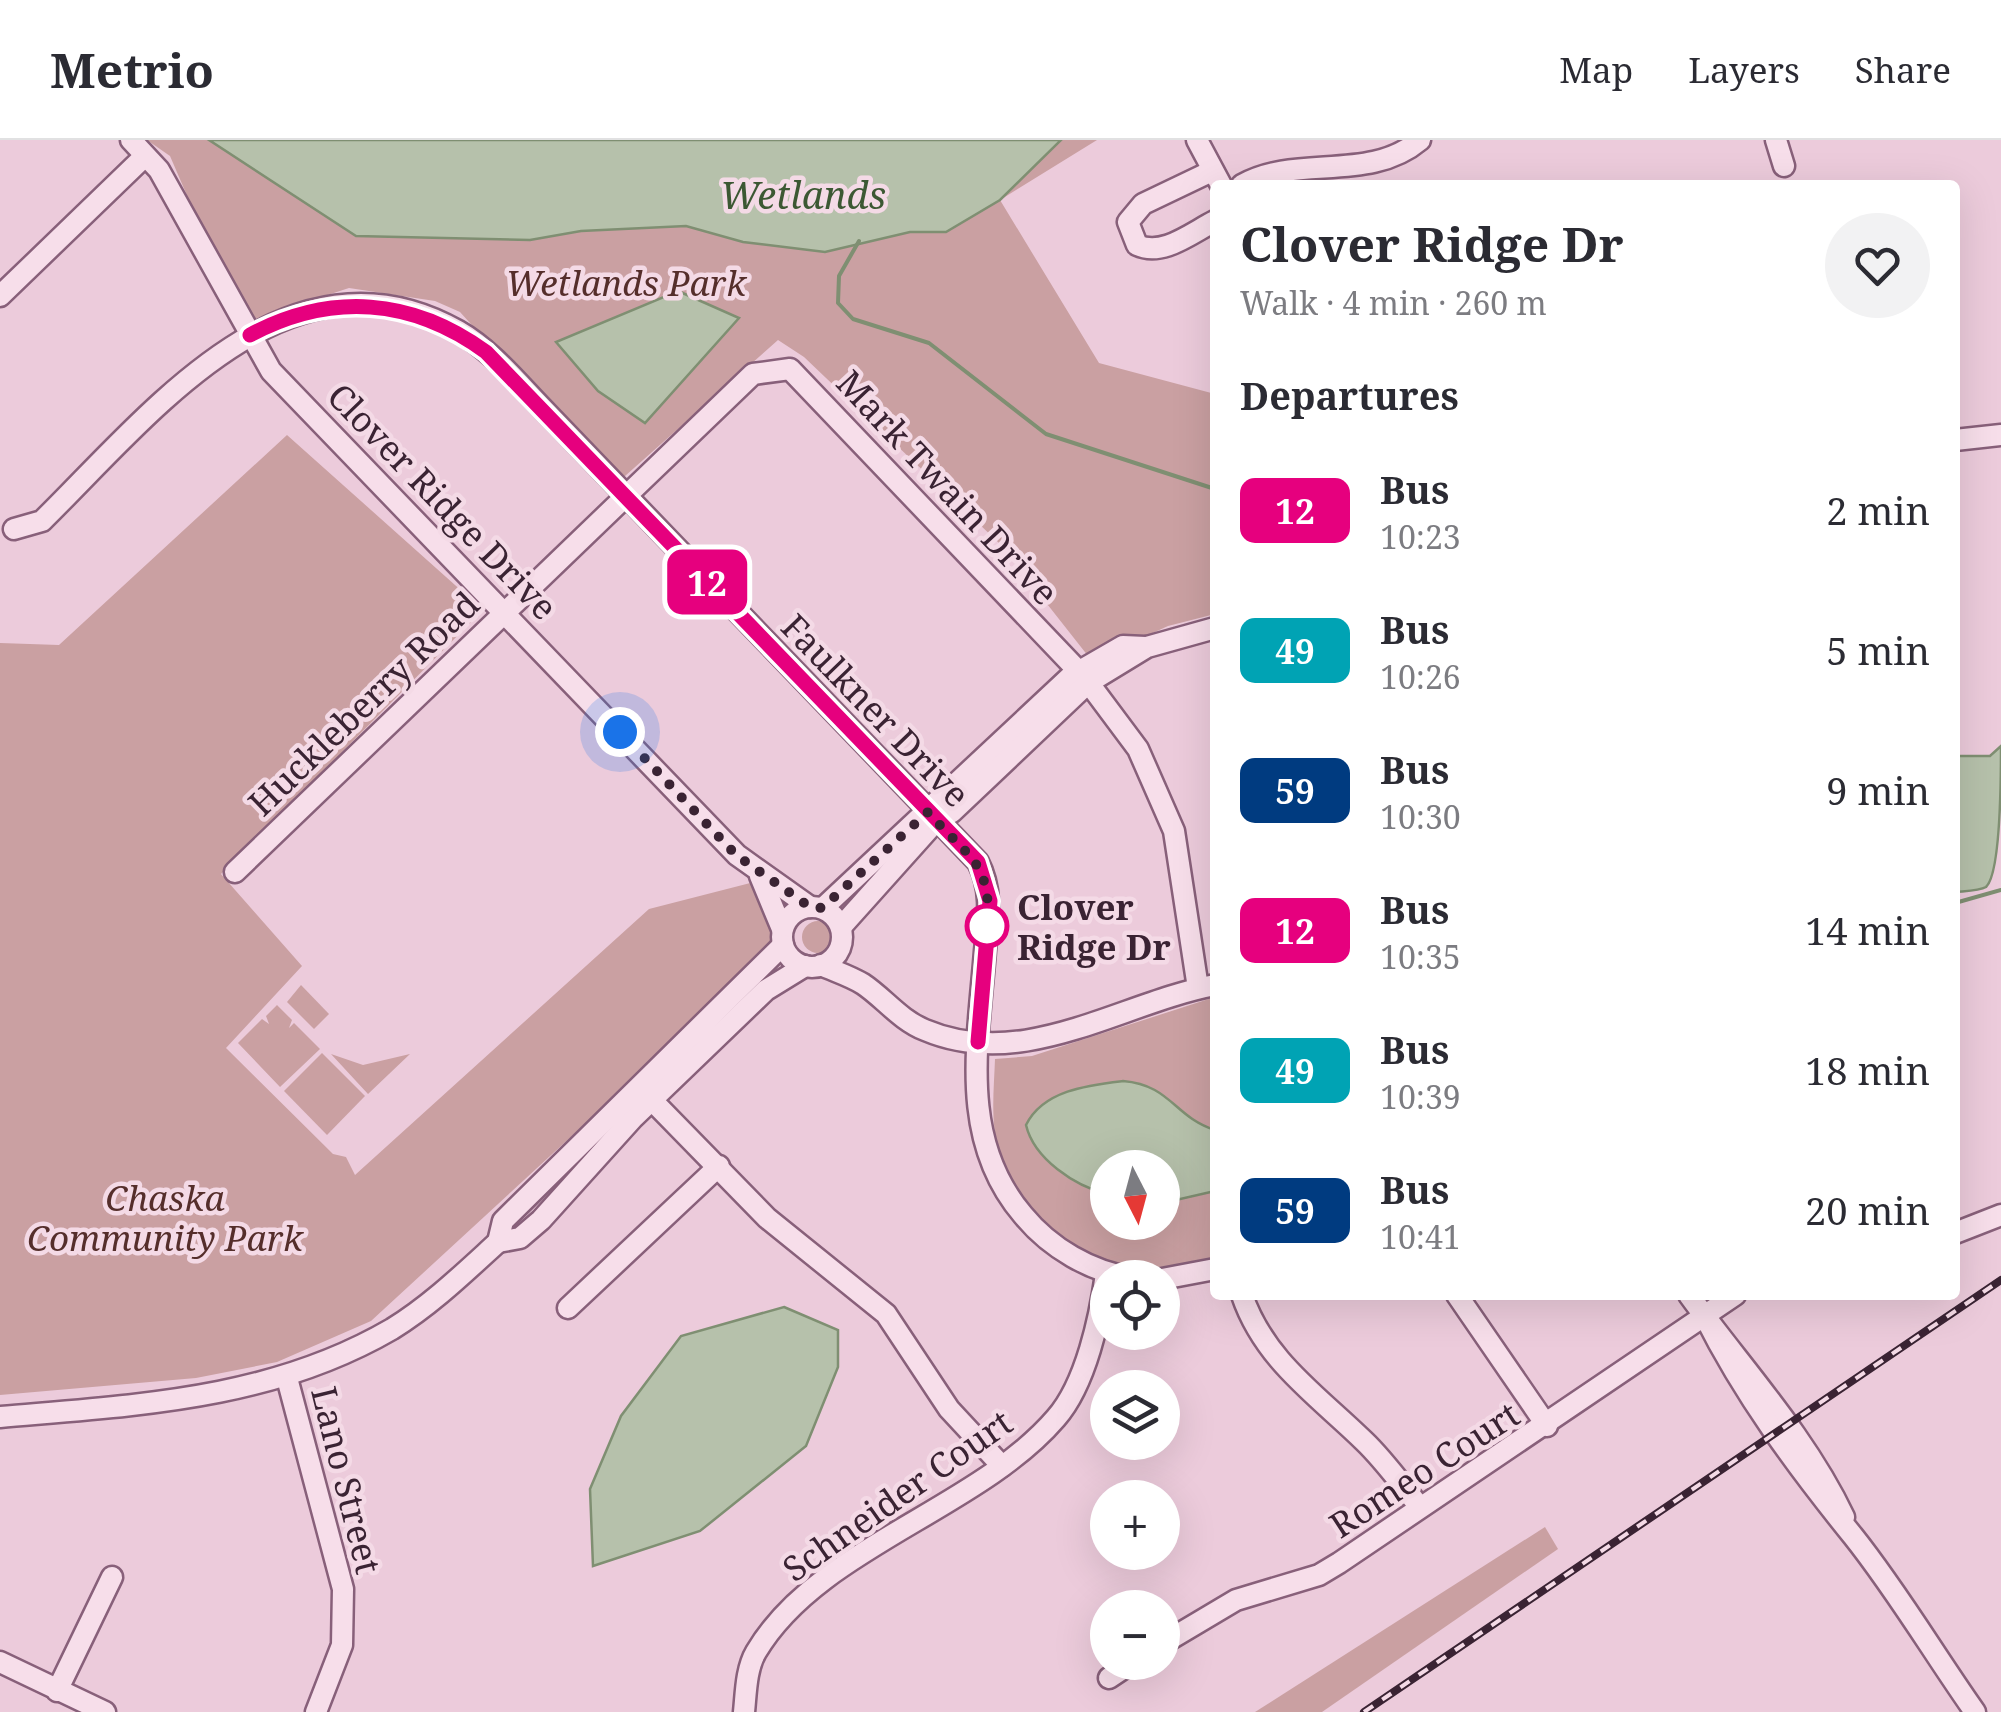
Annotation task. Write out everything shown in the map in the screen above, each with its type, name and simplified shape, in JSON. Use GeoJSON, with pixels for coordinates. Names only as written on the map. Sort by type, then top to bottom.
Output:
{"type":"FeatureCollection","features":[{"type":"Feature","properties":{"kind":"street"},"geometry":{"type":"LineString","coordinates":[[1197,140],[1217,178]]}},
{"type":"Feature","properties":{"kind":"street"},"geometry":{"type":"LineString","coordinates":[[1254,180],[1269,174],[1382,162],[1403,154],[1420,140]]}},
{"type":"Feature","properties":{"kind":"street"},"geometry":{"type":"LineString","coordinates":[[1776,140],[1784,166]]}},
{"type":"Feature","properties":{"kind":"street"},"geometry":{"type":"LineString","coordinates":[[0,296],[138,148]]}},
{"type":"Feature","properties":{"kind":"street","name":"Clover Ridge Drive"},"geometry":{"type":"LineString","coordinates":[[138,148],[159,170],[271,371],[505,610],[736,855],[816,908]]}},
{"type":"Feature","properties":{"kind":"street"},"geometry":{"type":"LineString","coordinates":[[1210,180],[1143,204],[1128,222],[1137,245],[1148,250],[1159,250],[1210,224]]}},
{"type":"Feature","properties":{"kind":"street","name":"Faulkner Drive"},"geometry":{"type":"LineString","coordinates":[[8,530],[42,522],[196,372],[250,335],[285,319],[342,305],[373,305],[430,318],[486,352],[978,862],[988,887],[975,1092],[980,1135],[991,1168],[1034,1229],[1090,1264]]}},
{"type":"Feature","properties":{"kind":"street","name":"Mark Twain Drive"},"geometry":{"type":"LineString","coordinates":[[753,374],[790,368],[1084,677],[1144,759],[1174,832],[1207,986]]}},
{"type":"Feature","properties":{"kind":"street","name":"Huckleberry Road"},"geometry":{"type":"LineString","coordinates":[[234,872],[753,374]]}},
{"type":"Feature","properties":{"kind":"street"},"geometry":{"type":"LineString","coordinates":[[1960,439],[2001,435]]}},
{"type":"Feature","properties":{"kind":"street"},"geometry":{"type":"LineString","coordinates":[[647,1094],[783,937],[793,914],[816,908],[932,816],[952,812],[1084,677],[1147,647],[1210,629]]}},
{"type":"Feature","properties":{"kind":"street"},"geometry":{"type":"LineString","coordinates":[[0,1416],[198,1398],[287,1378],[394,1327],[435,1299],[498,1242],[503,1221],[766,990],[836,956],[841,933],[932,816]]}},
{"type":"Feature","properties":{"kind":"street","name":"Clover Ridge Drive"},"geometry":{"type":"LineString","coordinates":[[757,872],[783,937]]}},
{"type":"Feature","properties":{"kind":"street"},"geometry":{"type":"LineString","coordinates":[[816,908],[841,933],[862,984]]}},
{"type":"Feature","properties":{"kind":"street"},"geometry":{"type":"LineString","coordinates":[[783,937],[791,958],[862,984],[926,1031],[978,1042],[1027,1042],[1056,1036],[1207,986]]}},
{"type":"Feature","properties":{"kind":"street"},"geometry":{"type":"LineString","coordinates":[[647,1094],[777,1227],[886,1314],[950,1409],[1002,1466]]}},
{"type":"Feature","properties":{"kind":"street"},"geometry":{"type":"LineString","coordinates":[[568,1308],[719,1166]]}},
{"type":"Feature","properties":{"kind":"street"},"geometry":{"type":"LineString","coordinates":[[1960,1231],[2001,1215]]}},
{"type":"Feature","properties":{"kind":"street"},"geometry":{"type":"LineString","coordinates":[[1180,1276],[1210,1270]]}},
{"type":"Feature","properties":{"kind":"street"},"geometry":{"type":"LineString","coordinates":[[1244,1300],[1254,1327],[1277,1362],[1368,1445],[1419,1506]]}},
{"type":"Feature","properties":{"kind":"street"},"geometry":{"type":"LineString","coordinates":[[1460,1300],[1547,1426]]}},
{"type":"Feature","properties":{"kind":"street"},"geometry":{"type":"LineString","coordinates":[[1693,1300],[1742,1359],[1779,1413],[1832,1492],[1854,1537],[1975,1712]]}},
{"type":"Feature","properties":{"kind":"street","name":"Romeo Court"},"geometry":{"type":"LineString","coordinates":[[1180,1633],[1236,1600],[1320,1574],[1547,1426],[1727,1300]]}},
{"type":"Feature","properties":{"kind":"street","name":"Schneider Court"},"geometry":{"type":"LineString","coordinates":[[744,1712],[754,1654],[782,1617],[824,1581],[1002,1466],[1058,1416],[1071,1396],[1090,1330]]}},
{"type":"Feature","properties":{"kind":"street","name":"Lano Street"},"geometry":{"type":"LineString","coordinates":[[287,1378],[342,1588],[342,1645],[316,1712]]}},
{"type":"Feature","properties":{"kind":"street"},"geometry":{"type":"LineString","coordinates":[[58,1690],[112,1577]]}},
{"type":"Feature","properties":{"kind":"street"},"geometry":{"type":"LineString","coordinates":[[0,1662],[105,1712]]}},
{"type":"Feature","properties":{"kind":"green space","name":"Wetlands Park"},"geometry":{"type":"Polygon","coordinates":[[[147,140],[1097,140],[1000,200],[1099,363],[1210,393],[1210,615],[1168,626],[1092,661],[999,543],[804,357],[778,340],[616,484],[460,312],[435,301],[349,288],[242,323],[170,156],[147,140]]]}},
{"type":"Feature","properties":{"kind":"green space","name":"Chaska Community Park"},"geometry":{"type":"Polygon","coordinates":[[[287,435],[483,610],[221,874],[302,966],[226,1048],[333,1154],[346,1157],[355,1175],[649,909],[762,880],[776,948],[371,1321],[277,1362],[196,1378],[0,1395],[0,643],[59,645],[287,435]]]}},
{"type":"Feature","properties":{"kind":"green space"},"geometry":{"type":"Polygon","coordinates":[[[818,921],[829,926],[834,937],[829,948],[818,953],[807,948],[802,937],[807,926],[818,921]]]}},
{"type":"Feature","properties":{"kind":"green space"},"geometry":{"type":"Polygon","coordinates":[[[301,985],[329,1014],[314,1029],[287,1002],[301,985]]]}},
{"type":"Feature","properties":{"kind":"green space"},"geometry":{"type":"Polygon","coordinates":[[[1210,999],[1210,1264],[1180,1271],[1180,1260],[1106,1260],[1065,1238],[1024,1200],[1010,1176],[996,1140],[995,1059],[1032,1056],[1210,999]]]}},
{"type":"Feature","properties":{"kind":"green space"},"geometry":{"type":"Polygon","coordinates":[[[277,1005],[292,1020],[289,1028],[294,1023],[320,1049],[280,1087],[238,1043],[262,1019],[269,1024],[266,1016],[277,1005]]]}},
{"type":"Feature","properties":{"kind":"green space"},"geometry":{"type":"Polygon","coordinates":[[[322,1053],[365,1096],[327,1135],[284,1091],[322,1053]]]}},
{"type":"Feature","properties":{"kind":"green space"},"geometry":{"type":"Polygon","coordinates":[[[331,1054],[363,1065],[410,1054],[368,1094],[331,1054]]]}},
{"type":"Feature","properties":{"kind":"green space"},"geometry":{"type":"Polygon","coordinates":[[[1545,1527],[1558,1549],[1322,1712],[1255,1712],[1545,1527]]]}},
{"type":"Feature","properties":{"kind":"water","name":"Wetlands"},"geometry":{"type":"Polygon","coordinates":[[[209,140],[1061,140],[1000,200],[946,232],[910,232],[825,252],[743,242],[686,226],[581,231],[530,240],[356,236],[209,140]]]}},
{"type":"Feature","properties":{"kind":"water"},"geometry":{"type":"Polygon","coordinates":[[[678,291],[739,318],[645,423],[598,391],[556,342],[678,291]]]}},
{"type":"Feature","properties":{"kind":"water"},"geometry":{"type":"Polygon","coordinates":[[[2001,746],[1995,863],[1986,887],[1960,892],[1960,756],[1990,756],[2001,746]]]}},
{"type":"Feature","properties":{"kind":"water"},"geometry":{"type":"Polygon","coordinates":[[[1123,1081],[1139,1084],[1210,1128],[1210,1192],[1180,1199],[1180,1150],[1090,1150],[1090,1188],[1069,1178],[1038,1149],[1026,1125],[1044,1104],[1068,1091],[1123,1081]]]}},
{"type":"Feature","properties":{"kind":"water"},"geometry":{"type":"Polygon","coordinates":[[[784,1307],[838,1330],[838,1367],[806,1446],[700,1531],[593,1566],[590,1489],[621,1416],[681,1336],[784,1307]]]}},
{"type":"Feature","properties":{"kind":"waterway"},"geometry":{"type":"LineString","coordinates":[[859,241],[839,276],[838,303],[853,319],[929,343],[1046,434],[1210,487]]}},
{"type":"Feature","properties":{"kind":"waterway"},"geometry":{"type":"LineString","coordinates":[[1960,902],[2001,890]]}},
{"type":"Feature","properties":{"kind":"railway"},"geometry":{"type":"LineString","coordinates":[[1364,1712],[2001,1280]]}},
{"type":"Feature","properties":{"kind":"bus line","name":"12"},"geometry":{"type":"LineString","coordinates":[[250,335],[312,310],[373,305],[430,318],[459,332],[486,352],[978,862],[985,874],[990,901],[978,1042]]}},
{"type":"Feature","properties":{"kind":"place","name":"Clover Ridge Dr"},"geometry":{"type":"Point","coordinates":[987,926]}},
{"type":"Feature","properties":{"kind":"route"},"geometry":{"type":"LineString","coordinates":[[620,732],[736,855],[810,907],[822,908],[840,895],[928,812],[971,853],[985,874],[990,901],[987,935],[987,926]]}}]}
